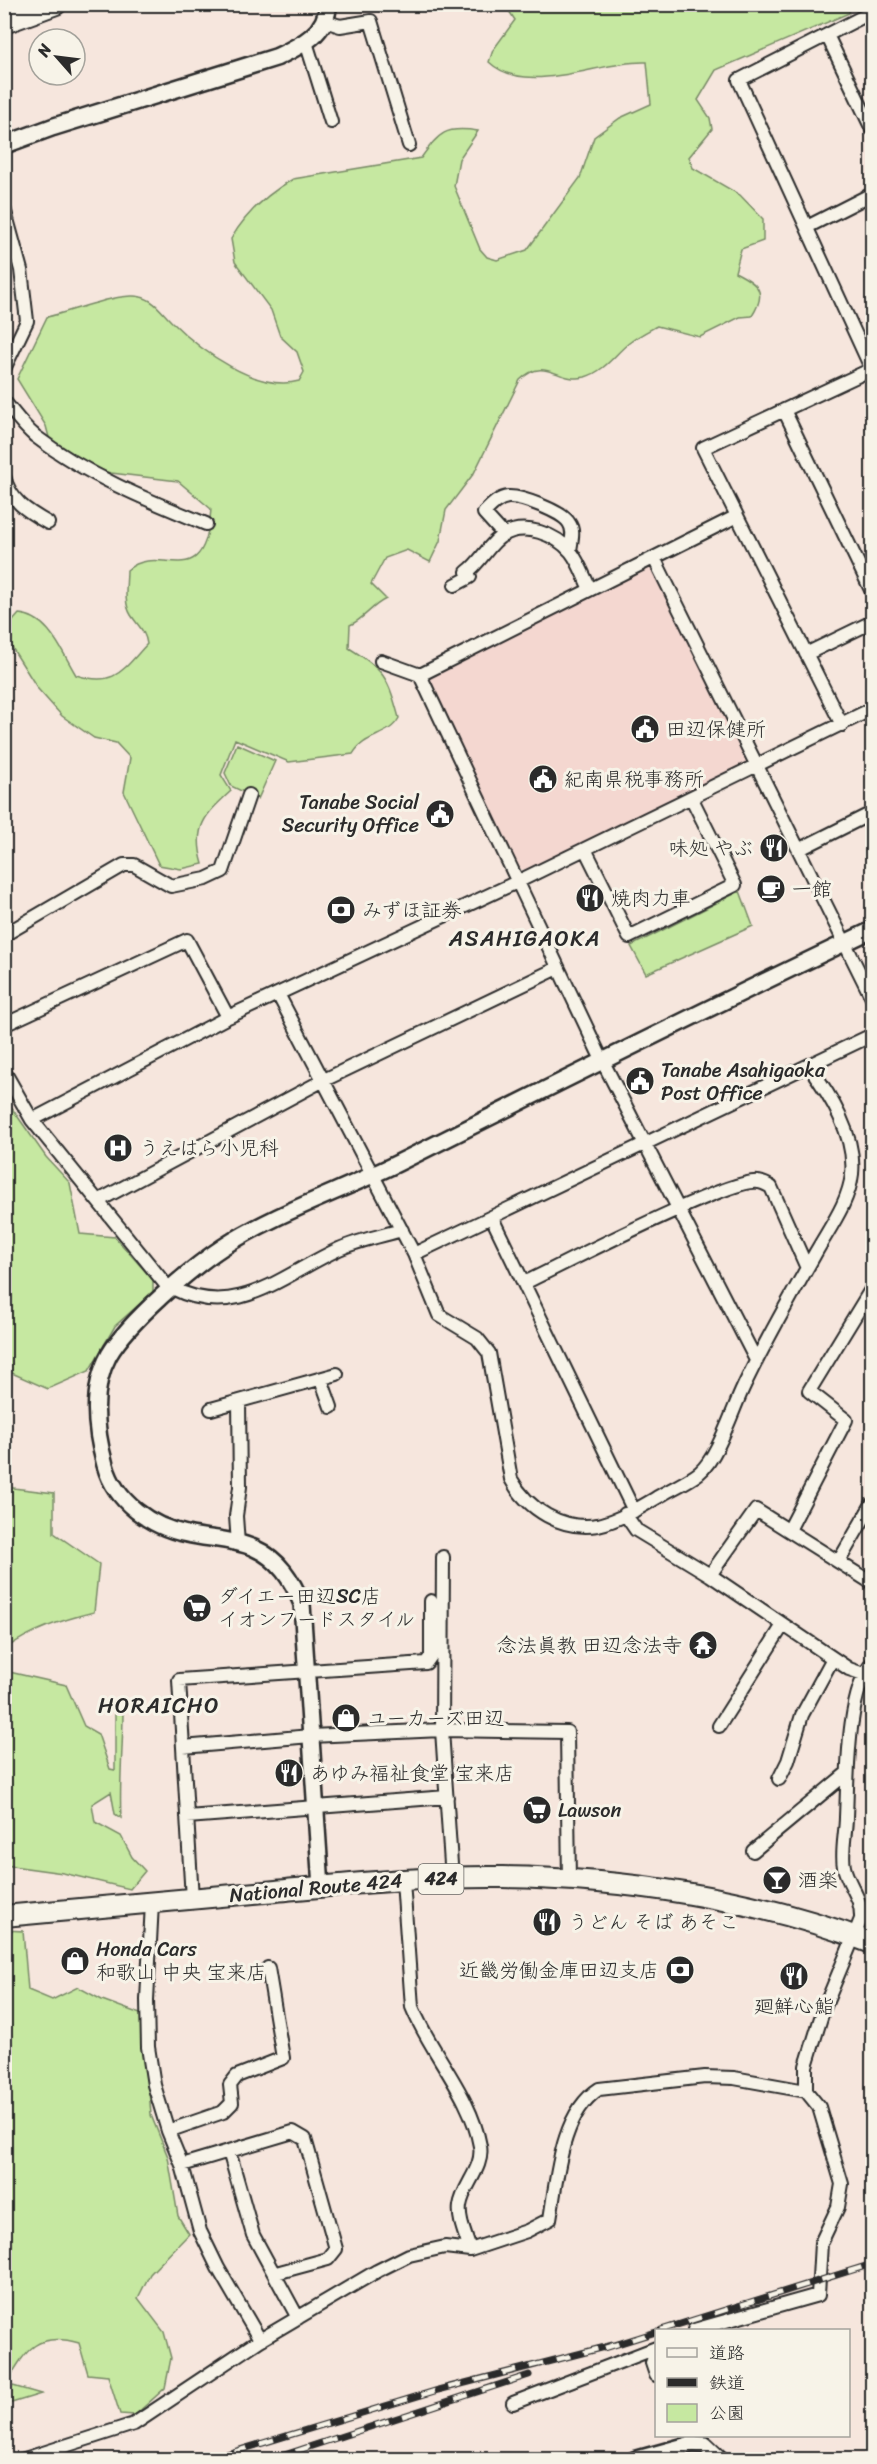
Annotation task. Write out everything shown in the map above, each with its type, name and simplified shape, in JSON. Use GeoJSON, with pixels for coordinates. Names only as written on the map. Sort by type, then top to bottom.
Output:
{"type":"FeatureCollection","features":[{"type":"Feature","properties":{"kind":"highway"},"geometry":{"type":"LineString","coordinates":[[4,23],[56,4]]}},
{"type":"Feature","properties":{"kind":"highway","name":"National Route 424"},"geometry":{"type":"LineString","coordinates":[[4,1916],[321,1887],[501,1877],[569,1880],[696,1895],[755,1908],[863,1939]]}},
{"type":"Feature","properties":{"kind":"main road"},"geometry":{"type":"LineString","coordinates":[[4,145],[53,127],[277,57],[306,42],[325,21],[328,4]]}},
{"type":"Feature","properties":{"kind":"street"},"geometry":{"type":"LineString","coordinates":[[842,725],[703,448],[872,369],[740,80],[873,12]]}},
{"type":"Feature","properties":{"kind":"street"},"geometry":{"type":"LineString","coordinates":[[325,21],[340,26],[371,21],[409,145]]}},
{"type":"Feature","properties":{"kind":"street"},"geometry":{"type":"LineString","coordinates":[[827,35],[873,129]]}},
{"type":"Feature","properties":{"kind":"street"},"geometry":{"type":"LineString","coordinates":[[306,42],[331,122]]}},
{"type":"Feature","properties":{"kind":"street"},"geometry":{"type":"LineString","coordinates":[[807,227],[873,194]]}},
{"type":"Feature","properties":{"kind":"street"},"geometry":{"type":"LineString","coordinates":[[4,208],[21,270],[27,321],[4,369]]}},
{"type":"Feature","properties":{"kind":"street"},"geometry":{"type":"LineString","coordinates":[[4,401],[35,435],[109,482],[151,503],[206,524]]}},
{"type":"Feature","properties":{"kind":"street"},"geometry":{"type":"LineString","coordinates":[[784,410],[873,592]]}},
{"type":"Feature","properties":{"kind":"street"},"geometry":{"type":"LineString","coordinates":[[4,476],[7,490],[16,502],[48,523]]}},
{"type":"Feature","properties":{"kind":"street"},"geometry":{"type":"LineString","coordinates":[[504,535],[484,513],[498,500],[508,497],[560,514],[569,521],[573,531],[570,551]]}},
{"type":"Feature","properties":{"kind":"street"},"geometry":{"type":"LineString","coordinates":[[420,675],[737,516]]}},
{"type":"Feature","properties":{"kind":"street"},"geometry":{"type":"LineString","coordinates":[[455,585],[470,577],[467,572],[479,564],[504,535],[523,530],[538,531],[570,551],[590,589]]}},
{"type":"Feature","properties":{"kind":"street"},"geometry":{"type":"LineString","coordinates":[[654,558],[873,998]]}},
{"type":"Feature","properties":{"kind":"street"},"geometry":{"type":"LineString","coordinates":[[806,654],[873,622]]}},
{"type":"Feature","properties":{"kind":"street"},"geometry":{"type":"LineString","coordinates":[[381,661],[420,675],[602,1060],[756,1360]]}},
{"type":"Feature","properties":{"kind":"street"},"geometry":{"type":"LineString","coordinates":[[32,1120],[228,1017],[518,882],[873,709]]}},
{"type":"Feature","properties":{"kind":"street"},"geometry":{"type":"LineString","coordinates":[[4,935],[124,865],[134,865],[171,886],[206,879],[223,871],[249,795]]}},
{"type":"Feature","properties":{"kind":"street"},"geometry":{"type":"LineString","coordinates":[[585,849],[630,937],[735,885],[691,797]]}},
{"type":"Feature","properties":{"kind":"street"},"geometry":{"type":"LineString","coordinates":[[800,849],[873,813]]}},
{"type":"Feature","properties":{"kind":"street"},"geometry":{"type":"LineString","coordinates":[[321,1887],[309,1673],[302,1604],[292,1582],[277,1563],[254,1548],[184,1534],[155,1524],[134,1510],[117,1490],[105,1468],[99,1439],[98,1381],[110,1353],[132,1324],[220,1248],[258,1227],[372,1176],[602,1060],[873,930]]}},
{"type":"Feature","properties":{"kind":"street"},"geometry":{"type":"LineString","coordinates":[[4,1025],[187,940],[228,1017]]}},
{"type":"Feature","properties":{"kind":"street"},"geometry":{"type":"LineString","coordinates":[[98,1202],[322,1081],[558,968]]}},
{"type":"Feature","properties":{"kind":"street"},"geometry":{"type":"LineString","coordinates":[[279,993],[322,1081],[414,1254],[439,1315],[477,1338],[489,1353],[511,1479],[524,1501],[542,1513],[566,1524],[597,1525],[629,1512],[700,1472],[712,1456],[756,1360],[847,1197],[853,1159],[846,1133],[825,1088],[808,1066]]}},
{"type":"Feature","properties":{"kind":"street"},"geometry":{"type":"LineString","coordinates":[[414,1254],[873,1035]]}},
{"type":"Feature","properties":{"kind":"street"},"geometry":{"type":"LineString","coordinates":[[4,1071],[32,1120],[171,1289],[216,1301],[245,1297],[348,1244],[402,1230]]}},
{"type":"Feature","properties":{"kind":"street"},"geometry":{"type":"LineString","coordinates":[[524,1282],[679,1208],[737,1186],[757,1181],[771,1187],[807,1268]]}},
{"type":"Feature","properties":{"kind":"street"},"geometry":{"type":"LineString","coordinates":[[492,1218],[524,1282],[636,1530],[710,1575],[849,1669],[868,1675]]}},
{"type":"Feature","properties":{"kind":"street"},"geometry":{"type":"LineString","coordinates":[[789,1530],[846,1420],[809,1391],[873,1288]]}},
{"type":"Feature","properties":{"kind":"street"},"geometry":{"type":"LineString","coordinates":[[211,1409],[337,1374]]}},
{"type":"Feature","properties":{"kind":"street"},"geometry":{"type":"LineString","coordinates":[[321,1379],[331,1407]]}},
{"type":"Feature","properties":{"kind":"street"},"geometry":{"type":"LineString","coordinates":[[238,1544],[236,1516],[240,1487],[239,1402]]}},
{"type":"Feature","properties":{"kind":"street"},"geometry":{"type":"LineString","coordinates":[[840,1561],[873,1504]]}},
{"type":"Feature","properties":{"kind":"street"},"geometry":{"type":"LineString","coordinates":[[710,1575],[756,1510],[873,1583]]}},
{"type":"Feature","properties":{"kind":"street"},"geometry":{"type":"LineString","coordinates":[[443,1557],[441,1730],[452,1879]]}},
{"type":"Feature","properties":{"kind":"street"},"geometry":{"type":"LineString","coordinates":[[192,1899],[179,1680],[309,1673],[426,1663],[431,1656],[431,1601]]}},
{"type":"Feature","properties":{"kind":"street"},"geometry":{"type":"LineString","coordinates":[[719,1726],[783,1625]]}},
{"type":"Feature","properties":{"kind":"street"},"geometry":{"type":"LineString","coordinates":[[779,1779],[788,1761],[801,1714],[833,1658]]}},
{"type":"Feature","properties":{"kind":"street"},"geometry":{"type":"LineString","coordinates":[[701,2329],[818,2295],[821,2243],[838,2207],[842,2184],[819,2107],[806,2091],[806,2066],[823,2011],[863,1939],[861,1904],[844,1865],[847,1773],[851,1731],[873,1663]]}},
{"type":"Feature","properties":{"kind":"street"},"geometry":{"type":"LineString","coordinates":[[183,1747],[311,1736],[441,1730],[567,1732],[569,1880]]}},
{"type":"Feature","properties":{"kind":"street"},"geometry":{"type":"LineString","coordinates":[[753,1851],[847,1773]]}},
{"type":"Feature","properties":{"kind":"street"},"geometry":{"type":"LineString","coordinates":[[187,1817],[447,1797]]}},
{"type":"Feature","properties":{"kind":"street"},"geometry":{"type":"LineString","coordinates":[[403,1881],[412,2007],[418,2024],[455,2085],[474,2126],[480,2146],[478,2164],[459,2207],[470,2250]]}},
{"type":"Feature","properties":{"kind":"street"},"geometry":{"type":"LineString","coordinates":[[152,1903],[147,2000],[148,2047],[154,2085],[168,2131],[183,2165],[200,2231],[218,2268],[260,2340]]}},
{"type":"Feature","properties":{"kind":"street"},"geometry":{"type":"LineString","coordinates":[[168,2131],[223,2112],[232,2103],[230,2085],[237,2076],[284,2058],[268,1968]]}},
{"type":"Feature","properties":{"kind":"street"},"geometry":{"type":"LineString","coordinates":[[21,2460],[134,2424],[260,2340],[409,2255],[445,2247],[470,2250],[527,2231],[550,2219],[565,2143],[585,2097],[599,2088],[705,2078],[734,2078],[806,2091]]}},
{"type":"Feature","properties":{"kind":"street"},"geometry":{"type":"LineString","coordinates":[[183,2165],[293,2132],[306,2139],[336,2249],[328,2259],[276,2273]]}},
{"type":"Feature","properties":{"kind":"street"},"geometry":{"type":"LineString","coordinates":[[229,2151],[253,2235],[276,2273],[298,2318]]}},
{"type":"Feature","properties":{"kind":"street"},"geometry":{"type":"LineString","coordinates":[[513,2403],[655,2351]]}},
{"type":"Feature","properties":{"kind":"street"},"geometry":{"type":"LineString","coordinates":[[655,2355],[652,2363],[655,2370]]}},
{"type":"Feature","properties":{"kind":"street"},"geometry":{"type":"LineString","coordinates":[[634,2460],[690,2440],[705,2445],[721,2460]]}},
{"type":"Feature","properties":{"kind":"shaded area"},"geometry":{"type":"Polygon","coordinates":[[[648,567],[655,569],[747,759],[744,766],[527,871],[517,867],[422,676],[648,567]]]}},
{"type":"Feature","properties":{"kind":"green space"},"geometry":{"type":"Polygon","coordinates":[[[505,5],[851,5],[849,13],[716,70],[698,100],[710,118],[712,129],[689,157],[693,168],[740,195],[763,219],[763,241],[741,249],[735,272],[750,280],[758,289],[760,294],[757,307],[752,316],[740,317],[700,337],[657,326],[629,343],[598,371],[585,377],[567,377],[545,370],[537,370],[520,380],[474,473],[446,510],[440,541],[430,562],[407,550],[385,558],[371,584],[386,599],[350,625],[349,648],[378,669],[388,684],[399,718],[395,724],[363,743],[353,754],[289,762],[235,739],[221,775],[231,791],[214,807],[200,831],[200,851],[203,864],[181,869],[159,865],[124,792],[130,758],[116,743],[94,738],[62,716],[38,689],[9,643],[12,622],[19,614],[39,621],[54,637],[76,675],[100,679],[117,674],[147,644],[127,604],[127,570],[140,562],[191,560],[200,552],[207,536],[211,509],[178,481],[111,473],[68,463],[52,449],[46,426],[17,379],[47,317],[109,299],[132,296],[150,301],[184,334],[231,367],[266,381],[283,383],[299,381],[304,372],[297,352],[280,336],[271,310],[235,262],[231,239],[258,205],[293,179],[421,158],[433,142],[450,130],[478,131],[459,159],[454,186],[480,249],[487,257],[497,260],[527,250],[580,178],[594,137],[620,118],[651,104],[647,62],[608,66],[565,75],[523,77],[505,72],[489,62],[493,50],[515,20],[505,5]]]}},
{"type":"Feature","properties":{"kind":"green space"},"geometry":{"type":"Polygon","coordinates":[[[237,744],[275,761],[258,799],[231,786],[225,773],[237,744]]]}},
{"type":"Feature","properties":{"kind":"green space"},"geometry":{"type":"Polygon","coordinates":[[[740,891],[753,926],[646,974],[631,946],[740,891]]]}},
{"type":"Feature","properties":{"kind":"green space"},"geometry":{"type":"Polygon","coordinates":[[[4,1097],[46,1157],[70,1183],[80,1234],[115,1237],[153,1280],[153,1292],[115,1326],[89,1371],[48,1389],[5,1370],[4,1097]]]}},
{"type":"Feature","properties":{"kind":"green space"},"geometry":{"type":"Polygon","coordinates":[[[5,1487],[54,1493],[54,1533],[99,1564],[94,1612],[47,1626],[5,1649],[5,1487]]]}},
{"type":"Feature","properties":{"kind":"green space"},"geometry":{"type":"Polygon","coordinates":[[[5,1671],[66,1685],[84,1726],[98,1734],[110,1769],[115,1770],[115,1713],[123,1712],[121,1818],[115,1814],[111,1792],[92,1804],[95,1822],[121,1836],[132,1857],[145,1871],[130,1889],[63,1873],[5,1865],[5,1671]]]}},
{"type":"Feature","properties":{"kind":"green space"},"geometry":{"type":"Polygon","coordinates":[[[5,1930],[23,1931],[28,1990],[52,2000],[78,1987],[102,2000],[143,2015],[151,2115],[168,2157],[178,2216],[189,2234],[150,2274],[138,2298],[164,2332],[171,2358],[165,2388],[135,2415],[120,2414],[108,2376],[88,2374],[79,2343],[64,2340],[42,2342],[34,2346],[6,2384],[41,2394],[5,2405],[5,1930]]]}},
{"type":"Feature","properties":{"kind":"railway"},"geometry":{"type":"LineString","coordinates":[[664,2329],[872,2264]]}},
{"type":"Feature","properties":{"kind":"railway"},"geometry":{"type":"LineString","coordinates":[[605,2348],[655,2332]]}},
{"type":"Feature","properties":{"kind":"railway"},"geometry":{"type":"LineString","coordinates":[[207,2460],[438,2390],[613,2345]]}},
{"type":"Feature","properties":{"kind":"railway"},"geometry":{"type":"LineString","coordinates":[[269,2460],[529,2375]]}},
{"type":"Feature","properties":{"kind":"place","name":"田辺保健所"},"geometry":{"type":"Point","coordinates":[645,729]}},
{"type":"Feature","properties":{"kind":"place","name":"紀南県税事務所"},"geometry":{"type":"Point","coordinates":[543,779]}},
{"type":"Feature","properties":{"kind":"place","name":"Tanabe Social Security Office"},"geometry":{"type":"Point","coordinates":[440,814]}},
{"type":"Feature","properties":{"kind":"place","name":"味処 やぶ"},"geometry":{"type":"Point","coordinates":[774,848]}},
{"type":"Feature","properties":{"kind":"place","name":"一館"},"geometry":{"type":"Point","coordinates":[771,889]}},
{"type":"Feature","properties":{"kind":"place","name":"焼肉力車"},"geometry":{"type":"Point","coordinates":[590,898]}},
{"type":"Feature","properties":{"kind":"place","name":"みずほ証券"},"geometry":{"type":"Point","coordinates":[341,910]}},
{"type":"Feature","properties":{"kind":"place","name":"Tanabe Asahigaoka Post Office"},"geometry":{"type":"Point","coordinates":[640,1081]}},
{"type":"Feature","properties":{"kind":"place","name":"うえはら小児科"},"geometry":{"type":"Point","coordinates":[118,1148]}},
{"type":"Feature","properties":{"kind":"place","name":"ダイエー田辺SC店 イオンフードスタイル"},"geometry":{"type":"Point","coordinates":[197,1608]}},
{"type":"Feature","properties":{"kind":"place","name":"念法眞教 田辺念法寺"},"geometry":{"type":"Point","coordinates":[703,1645]}},
{"type":"Feature","properties":{"kind":"place","name":"ユーカーズ田辺"},"geometry":{"type":"Point","coordinates":[346,1718]}},
{"type":"Feature","properties":{"kind":"place","name":"あゆみ福祉食堂 宝来店"},"geometry":{"type":"Point","coordinates":[289,1773]}},
{"type":"Feature","properties":{"kind":"place","name":"Lawson"},"geometry":{"type":"Point","coordinates":[537,1810]}},
{"type":"Feature","properties":{"kind":"place","name":"酒楽"},"geometry":{"type":"Point","coordinates":[777,1880]}},
{"type":"Feature","properties":{"kind":"place","name":"うどん そば あそこ"},"geometry":{"type":"Point","coordinates":[547,1922]}},
{"type":"Feature","properties":{"kind":"place","name":"Honda Cars 和歌山 中央 宝来店"},"geometry":{"type":"Point","coordinates":[75,1961]}},
{"type":"Feature","properties":{"kind":"place","name":"近畿労働金庫田辺支店"},"geometry":{"type":"Point","coordinates":[680,1970]}},
{"type":"Feature","properties":{"kind":"place","name":"廻鮮心鮨"},"geometry":{"type":"Point","coordinates":[794,1976]}},
{"type":"Feature","properties":{"kind":"district","name":"ASAHIGAOKA"},"geometry":{"type":"Point","coordinates":[525,938]}},
{"type":"Feature","properties":{"kind":"district","name":"HORAICHO"},"geometry":{"type":"Point","coordinates":[159,1705]}}]}
